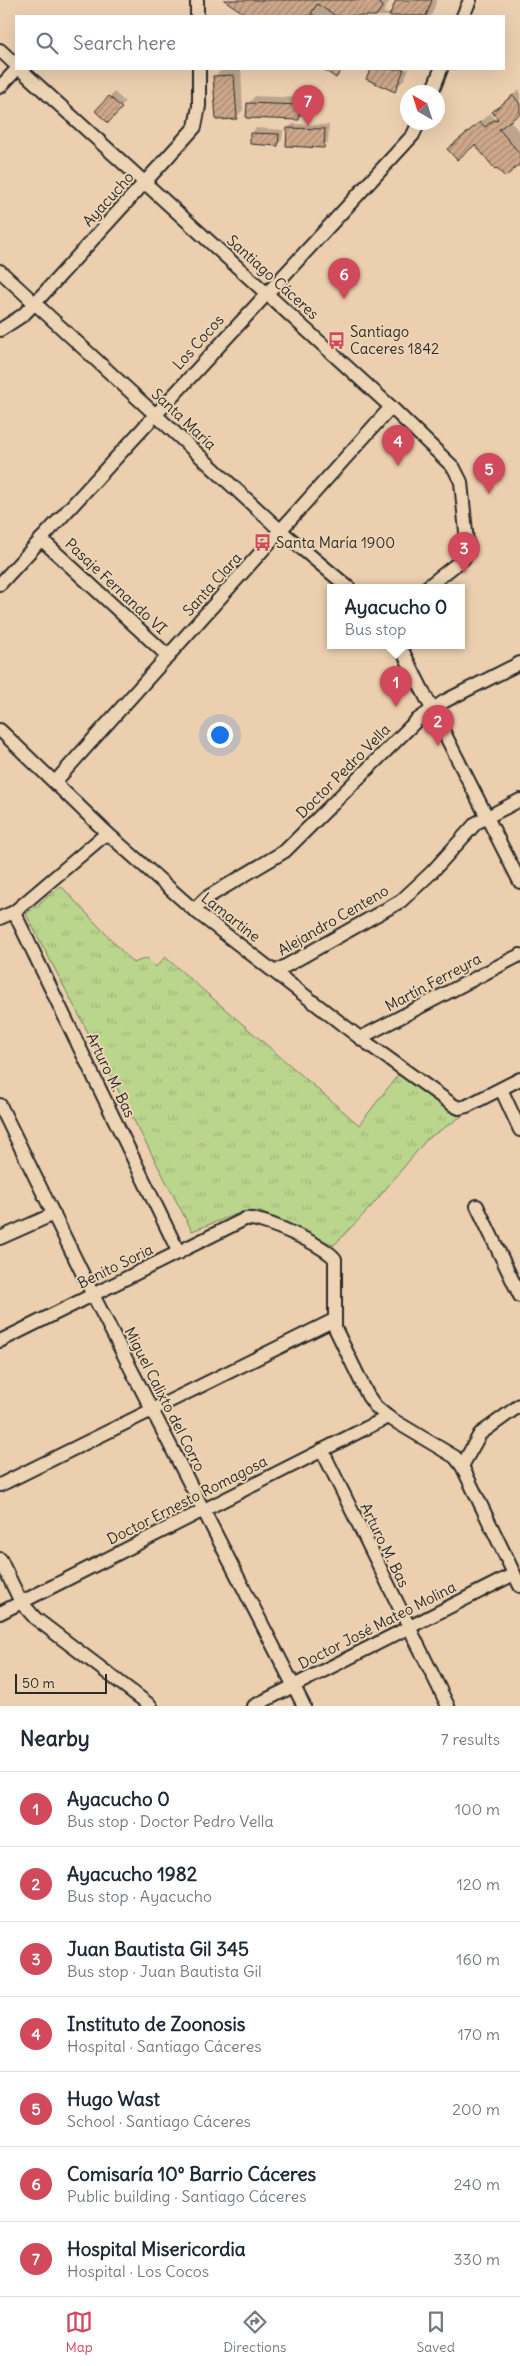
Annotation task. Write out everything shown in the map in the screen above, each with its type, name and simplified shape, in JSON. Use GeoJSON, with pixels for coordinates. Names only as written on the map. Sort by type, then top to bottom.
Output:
{"type":"FeatureCollection","features":[{"type":"Feature","properties":{"kind":"street"},"geometry":{"type":"LineString","coordinates":[[197,0],[197,15]]}},
{"type":"Feature","properties":{"kind":"street"},"geometry":{"type":"LineString","coordinates":[[463,15],[470,0]]}},
{"type":"Feature","properties":{"kind":"street","name":"Santiago Cáceres"},"geometry":{"type":"LineString","coordinates":[[0,50],[15,65]]}},
{"type":"Feature","properties":{"kind":"street"},"geometry":{"type":"LineString","coordinates":[[0,88],[16,70]]}},
{"type":"Feature","properties":{"kind":"street","name":"Santiago Cáceres"},"geometry":{"type":"LineString","coordinates":[[20,70],[146,182],[391,407],[459,475],[468,552],[463,559],[431,584]]}},
{"type":"Feature","properties":{"kind":"street","name":"Ayacucho"},"geometry":{"type":"LineString","coordinates":[[0,330],[23,315],[35,303],[195,127],[200,106],[198,70]]}},
{"type":"Feature","properties":{"kind":"street"},"geometry":{"type":"LineString","coordinates":[[435,85],[441,70]]}},
{"type":"Feature","properties":{"kind":"street","name":"Los Cocos"},"geometry":{"type":"LineString","coordinates":[[0,584],[266,292],[413,135],[415,130]]}},
{"type":"Feature","properties":{"kind":"street","name":"Santa María"},"geometry":{"type":"LineString","coordinates":[[0,271],[281,531],[343,584]]}},
{"type":"Feature","properties":{"kind":"street","name":"Santa Clara"},"geometry":{"type":"LineString","coordinates":[[56,782],[169,658],[391,407]]}},
{"type":"Feature","properties":{"kind":"street","name":"Pasaje Fernando VI"},"geometry":{"type":"LineString","coordinates":[[41,539],[169,658]]}},
{"type":"Feature","properties":{"kind":"street"},"geometry":{"type":"LineString","coordinates":[[402,649],[520,882]]}},
{"type":"Feature","properties":{"kind":"street","name":"Doctor Pedro Vella"},"geometry":{"type":"LineString","coordinates":[[194,910],[206,898],[285,851],[417,720],[432,708],[520,663]]}},
{"type":"Feature","properties":{"kind":"street","name":"Lamartine"},"geometry":{"type":"LineString","coordinates":[[0,730],[107,833],[194,910],[360,1038],[459,1108],[501,1089]]}},
{"type":"Feature","properties":{"kind":"street","name":"Alejandro Centeno"},"geometry":{"type":"LineString","coordinates":[[274,972],[401,901],[432,872],[476,823],[520,800]]}},
{"type":"Feature","properties":{"kind":"street"},"geometry":{"type":"LineString","coordinates":[[0,918],[14,912],[107,833]]}},
{"type":"Feature","properties":{"kind":"street","name":"Arturo M. Bas"},"geometry":{"type":"LineString","coordinates":[[14,912],[179,1253]]}},
{"type":"Feature","properties":{"kind":"street","name":"Martín Ferreyra"},"geometry":{"type":"LineString","coordinates":[[360,1038],[520,955]]}},
{"type":"Feature","properties":{"kind":"street"},"geometry":{"type":"LineString","coordinates":[[520,1079],[501,1089],[520,1130]]}},
{"type":"Feature","properties":{"kind":"street","name":"Miguel Calixto del Corro"},"geometry":{"type":"LineString","coordinates":[[0,1105],[93,1295],[304,1706]]}},
{"type":"Feature","properties":{"kind":"street"},"geometry":{"type":"LineString","coordinates":[[477,1206],[520,1296]]}},
{"type":"Feature","properties":{"kind":"street"},"geometry":{"type":"LineString","coordinates":[[0,1238],[54,1214]]}},
{"type":"Feature","properties":{"kind":"street","name":"Benito Soria"},"geometry":{"type":"LineString","coordinates":[[0,1341],[245,1219],[258,1218],[330,1252],[335,1259],[336,1268],[334,1320]]}},
{"type":"Feature","properties":{"kind":"street"},"geometry":{"type":"LineString","coordinates":[[0,1484],[334,1320],[338,1337],[368,1396],[376,1407],[388,1417],[447,1451],[462,1466],[520,1586]]}},
{"type":"Feature","properties":{"kind":"street"},"geometry":{"type":"LineString","coordinates":[[462,1466],[480,1434],[520,1405]]}},
{"type":"Feature","properties":{"kind":"street","name":"Doctor Ernesto Romagosa"},"geometry":{"type":"LineString","coordinates":[[0,1612],[388,1417]]}},
{"type":"Feature","properties":{"kind":"street","name":"Arturo M. Bas"},"geometry":{"type":"LineString","coordinates":[[322,1450],[407,1628],[448,1706]]}},
{"type":"Feature","properties":{"kind":"street"},"geometry":{"type":"LineString","coordinates":[[0,1559],[21,1602],[35,1618],[152,1706]]}},
{"type":"Feature","properties":{"kind":"street","name":"Doctor José Mateo Molina"},"geometry":{"type":"LineString","coordinates":[[254,1706],[514,1574]]}},
{"type":"Feature","properties":{"kind":"green space"},"geometry":{"type":"Polygon","coordinates":[[[61,886],[133,963],[147,958],[156,967],[165,957],[359,1125],[401,1071],[462,1116],[427,1139],[370,1208],[334,1245],[258,1211],[242,1212],[192,1231],[26,914],[61,886]]]}},
{"type":"Feature","properties":{"kind":"building"},"geometry":{"type":"Polygon","coordinates":[[[224,0],[375,0],[383,6],[377,15],[334,15],[317,4],[311,14],[313,15],[246,15],[224,0]]]}},
{"type":"Feature","properties":{"kind":"building"},"geometry":{"type":"Polygon","coordinates":[[[396,0],[432,0],[426,15],[389,15],[396,0]]]}},
{"type":"Feature","properties":{"kind":"building"},"geometry":{"type":"Polygon","coordinates":[[[324,70],[341,70],[336,78],[324,70]]]}},
{"type":"Feature","properties":{"kind":"building"},"geometry":{"type":"Polygon","coordinates":[[[370,70],[404,70],[395,92],[366,79],[370,70]]]}},
{"type":"Feature","properties":{"kind":"building"},"geometry":{"type":"Polygon","coordinates":[[[234,75],[237,119],[216,120],[213,76],[234,75]]]}},
{"type":"Feature","properties":{"kind":"building"},"geometry":{"type":"Polygon","coordinates":[[[513,95],[520,104],[520,114],[499,129],[520,154],[520,164],[505,177],[497,168],[495,169],[475,145],[457,160],[447,149],[480,122],[485,127],[494,120],[496,121],[498,119],[492,112],[513,95]]]}},
{"type":"Feature","properties":{"kind":"building"},"geometry":{"type":"Polygon","coordinates":[[[109,96],[122,108],[108,123],[95,111],[109,96]]]}},
{"type":"Feature","properties":{"kind":"building"},"geometry":{"type":"Polygon","coordinates":[[[247,103],[300,105],[299,120],[246,118],[247,103]]]}},
{"type":"Feature","properties":{"kind":"building"},"geometry":{"type":"Polygon","coordinates":[[[287,128],[325,129],[324,148],[286,146],[287,128]]]}},
{"type":"Feature","properties":{"kind":"building"},"geometry":{"type":"Polygon","coordinates":[[[250,133],[279,134],[278,146],[250,144],[250,133]]]}},
{"type":"Feature","properties":{"kind":"place","name":"Hospital Misericordia"},"geometry":{"type":"Point","coordinates":[308,126]}},
{"type":"Feature","properties":{"kind":"place","name":"Comisaría 10º Barrio Cáceres"},"geometry":{"type":"Point","coordinates":[344,299]}},
{"type":"Feature","properties":{"kind":"place","name":"Santiago Caceres 1842"},"geometry":{"type":"Point","coordinates":[336,340]}},
{"type":"Feature","properties":{"kind":"place","name":"Instituto de Zoonosis"},"geometry":{"type":"Point","coordinates":[398,466]}},
{"type":"Feature","properties":{"kind":"place","name":"Hugo Wast"},"geometry":{"type":"Point","coordinates":[489,494]}},
{"type":"Feature","properties":{"kind":"place","name":"Santa María 1900"},"geometry":{"type":"Point","coordinates":[262,542]}},
{"type":"Feature","properties":{"kind":"place","name":"Juan Bautista Gil 345"},"geometry":{"type":"Point","coordinates":[464,573]}},
{"type":"Feature","properties":{"kind":"place","name":"Ayacucho 0"},"geometry":{"type":"Point","coordinates":[396,707]}},
{"type":"Feature","properties":{"kind":"place","name":"Ayacucho 1982"},"geometry":{"type":"Point","coordinates":[438,746]}}]}
